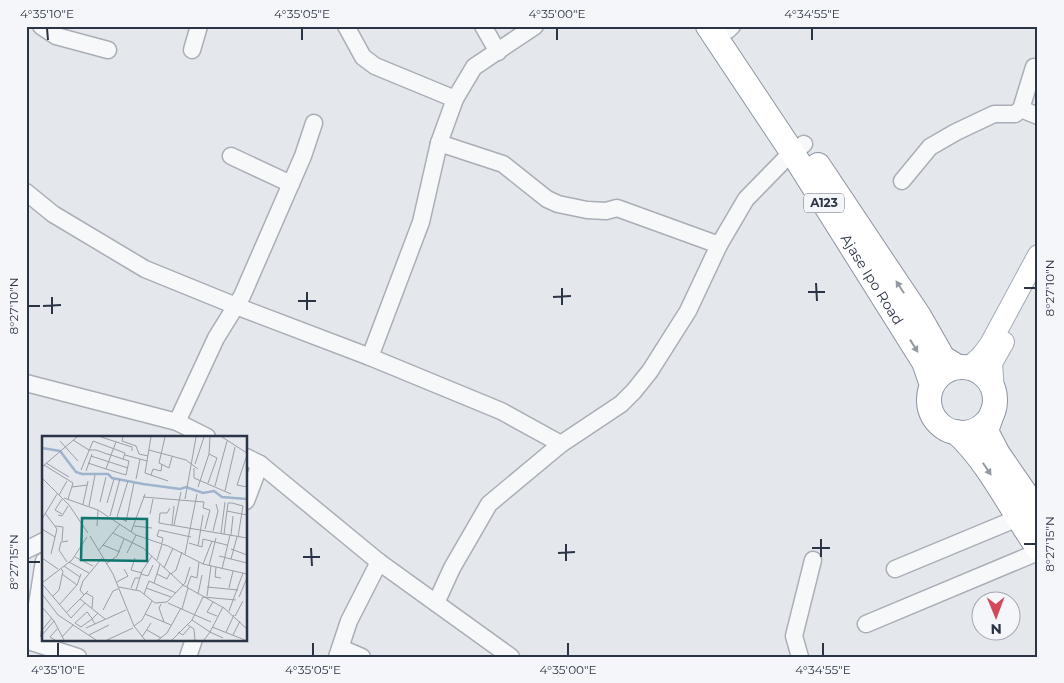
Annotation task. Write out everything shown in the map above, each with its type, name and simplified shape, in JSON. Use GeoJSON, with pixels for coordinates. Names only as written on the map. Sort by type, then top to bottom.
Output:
{"type":"FeatureCollection","features":[{"type":"Feature","properties":{"kind":"highway","name":"Ajase Ipo Road"},"geometry":{"type":"LineString","coordinates":[[723,27],[798,148],[924,362],[932,385]]}},
{"type":"Feature","properties":{"kind":"highway","name":"Ajase Ipo Road"},"geometry":{"type":"LineString","coordinates":[[798,148],[919,316],[943,358],[963,367]]}},
{"type":"Feature","properties":{"kind":"highway"},"geometry":{"type":"LineString","coordinates":[[932,385],[939,376],[948,370],[963,367]]}},
{"type":"Feature","properties":{"kind":"highway","name":"A123"},"geometry":{"type":"LineString","coordinates":[[963,367],[977,371],[990,383],[993,401],[986,432],[1028,515],[1038,548]]}},
{"type":"Feature","properties":{"kind":"highway","name":"A123"},"geometry":{"type":"LineString","coordinates":[[932,385],[929,400],[933,416],[939,424],[956,432],[970,446],[1028,515]]}},
{"type":"Feature","properties":{"kind":"highway"},"geometry":{"type":"LineString","coordinates":[[956,432],[971,431],[978,428],[989,418],[993,401]]}},
{"type":"Feature","properties":{"kind":"main road"},"geometry":{"type":"LineString","coordinates":[[963,367],[982,355],[990,344],[1038,255]]}},
{"type":"Feature","properties":{"kind":"main road"},"geometry":{"type":"LineString","coordinates":[[993,401],[992,363],[1038,284]]}},
{"type":"Feature","properties":{"kind":"street"},"geometry":{"type":"LineString","coordinates":[[41,26],[56,36],[108,50]]}},
{"type":"Feature","properties":{"kind":"street"},"geometry":{"type":"LineString","coordinates":[[192,50],[199,26]]}},
{"type":"Feature","properties":{"kind":"street"},"geometry":{"type":"LineString","coordinates":[[346,26],[363,57],[375,66],[455,99]]}},
{"type":"Feature","properties":{"kind":"street"},"geometry":{"type":"LineString","coordinates":[[483,26],[498,52]]}},
{"type":"Feature","properties":{"kind":"street"},"geometry":{"type":"LineString","coordinates":[[370,356],[421,222],[439,143],[455,99],[474,67],[535,26]]}},
{"type":"Feature","properties":{"kind":"street"},"geometry":{"type":"LineString","coordinates":[[902,181],[930,147],[994,114],[1015,114],[1022,109],[1034,67]]}},
{"type":"Feature","properties":{"kind":"street"},"geometry":{"type":"LineString","coordinates":[[1022,109],[1038,116]]}},
{"type":"Feature","properties":{"kind":"street"},"geometry":{"type":"LineString","coordinates":[[177,422],[216,338],[242,296],[307,146],[314,123]]}},
{"type":"Feature","properties":{"kind":"street"},"geometry":{"type":"LineString","coordinates":[[439,143],[503,164],[547,199],[558,204],[587,210],[606,211],[617,208],[719,245]]}},
{"type":"Feature","properties":{"kind":"street"},"geometry":{"type":"LineString","coordinates":[[436,603],[452,568],[489,504],[561,444],[621,404],[640,385],[688,311],[719,245],[746,199],[798,148]]}},
{"type":"Feature","properties":{"kind":"street"},"geometry":{"type":"LineString","coordinates":[[231,156],[291,184]]}},
{"type":"Feature","properties":{"kind":"street"},"geometry":{"type":"LineString","coordinates":[[26,192],[53,214],[145,269],[236,306],[370,356],[501,411],[561,444]]}},
{"type":"Feature","properties":{"kind":"street"},"geometry":{"type":"LineString","coordinates":[[26,383],[177,422],[205,436]]}},
{"type":"Feature","properties":{"kind":"street"},"geometry":{"type":"LineString","coordinates":[[248,489],[253,460],[380,562],[511,657]]}},
{"type":"Feature","properties":{"kind":"street"},"geometry":{"type":"LineString","coordinates":[[895,569],[1028,515]]}},
{"type":"Feature","properties":{"kind":"street"},"geometry":{"type":"LineString","coordinates":[[26,550],[42,542]]}},
{"type":"Feature","properties":{"kind":"street"},"geometry":{"type":"LineString","coordinates":[[866,624],[1038,552]]}},
{"type":"Feature","properties":{"kind":"street"},"geometry":{"type":"LineString","coordinates":[[800,657],[794,636],[813,560]]}},
{"type":"Feature","properties":{"kind":"street"},"geometry":{"type":"LineString","coordinates":[[362,657],[339,652],[349,621],[380,562]]}},
{"type":"Feature","properties":{"kind":"street"},"geometry":{"type":"LineString","coordinates":[[42,571],[28,649],[78,657]]}},
{"type":"Feature","properties":{"kind":"street"},"geometry":{"type":"LineString","coordinates":[[188,657],[194,640]]}}]}
